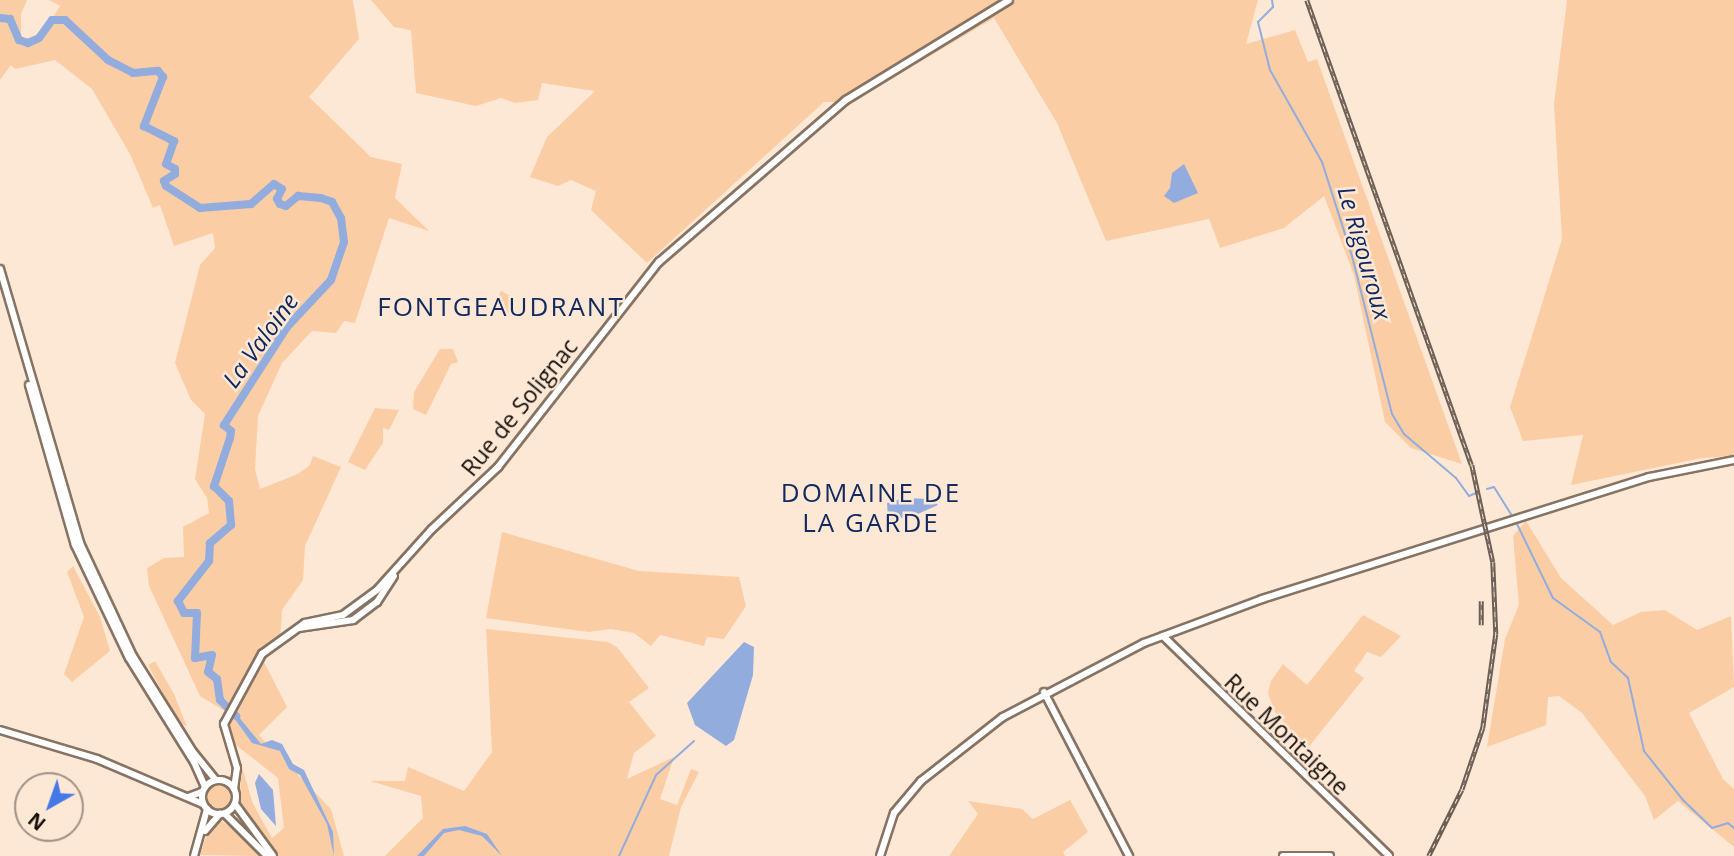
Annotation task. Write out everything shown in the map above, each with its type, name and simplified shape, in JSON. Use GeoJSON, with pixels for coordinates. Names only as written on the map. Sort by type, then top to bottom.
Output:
{"type":"FeatureCollection","features":[{"type":"Feature","properties":{"kind":"main road","name":"Rue de Solignac"},"geometry":{"type":"LineString","coordinates":[[235,777],[236,761],[225,738],[224,724],[262,654],[299,628],[359,606],[432,529],[498,467],[648,274],[846,100],[1009,0]]}},
{"type":"Feature","properties":{"kind":"main road"},"geometry":{"type":"LineString","coordinates":[[0,269],[79,543],[133,656],[216,780],[227,782],[234,789]]}},
{"type":"Feature","properties":{"kind":"main road"},"geometry":{"type":"LineString","coordinates":[[0,282],[75,545],[129,658],[194,762],[204,790],[203,834],[194,856]]}},
{"type":"Feature","properties":{"kind":"main road"},"geometry":{"type":"LineString","coordinates":[[880,856],[894,813],[910,791],[1003,717],[1044,692],[1163,636],[1262,598],[1649,477],[1734,460]]}},
{"type":"Feature","properties":{"kind":"main road","name":"Rue Montaigne"},"geometry":{"type":"LineString","coordinates":[[1163,636],[1389,856]]}},
{"type":"Feature","properties":{"kind":"main road"},"geometry":{"type":"LineString","coordinates":[[1044,692],[1129,856]]}},
{"type":"Feature","properties":{"kind":"main road"},"geometry":{"type":"LineString","coordinates":[[0,730],[108,763],[222,814],[267,856]]}},
{"type":"Feature","properties":{"kind":"main road"},"geometry":{"type":"LineString","coordinates":[[227,782],[235,777]]}},
{"type":"Feature","properties":{"kind":"main road"},"geometry":{"type":"LineString","coordinates":[[235,777],[235,804],[274,856]]}},
{"type":"Feature","properties":{"kind":"main road"},"geometry":{"type":"LineString","coordinates":[[183,798],[204,790],[216,780]]}},
{"type":"Feature","properties":{"kind":"main road"},"geometry":{"type":"LineString","coordinates":[[203,834],[235,804]]}},
{"type":"Feature","properties":{"kind":"main road"},"geometry":{"type":"LineString","coordinates":[[1283,856],[1330,856]]}},
{"type":"Feature","properties":{"kind":"shaded area"},"geometry":{"type":"Polygon","coordinates":[[[0,0],[27,0],[21,14],[21,37],[38,42],[60,6],[49,0],[353,0],[359,39],[309,97],[371,157],[402,164],[395,198],[429,231],[389,218],[355,323],[344,321],[336,333],[312,331],[282,363],[258,416],[255,469],[260,489],[298,474],[310,465],[313,456],[341,467],[305,546],[303,580],[282,610],[280,640],[258,650],[287,707],[259,735],[265,742],[283,749],[298,775],[331,809],[344,856],[277,856],[253,827],[239,805],[242,767],[253,804],[272,838],[284,828],[278,778],[231,741],[227,730],[233,716],[200,696],[149,586],[147,568],[164,558],[184,557],[183,527],[209,513],[207,498],[195,479],[205,414],[191,400],[175,363],[200,265],[215,248],[213,233],[174,246],[160,205],[153,208],[130,154],[92,89],[55,60],[15,69],[11,65],[0,80],[0,0]]]}},
{"type":"Feature","properties":{"kind":"shaded area"},"geometry":{"type":"Polygon","coordinates":[[[371,0],[1258,0],[1246,44],[1295,30],[1308,62],[1317,59],[1462,464],[1411,448],[1385,422],[1354,275],[1324,196],[1284,228],[1220,248],[1209,219],[1106,241],[1057,123],[994,18],[852,102],[824,102],[647,263],[591,210],[596,191],[571,180],[558,186],[530,177],[547,137],[595,91],[542,83],[538,100],[515,103],[501,98],[476,106],[416,93],[411,30],[394,27],[371,0]]]}},
{"type":"Feature","properties":{"kind":"shaded area"},"geometry":{"type":"Polygon","coordinates":[[[1567,0],[1734,0],[1734,456],[1702,458],[1571,485],[1583,435],[1523,441],[1510,407],[1562,239],[1554,104],[1567,0]]]}},
{"type":"Feature","properties":{"kind":"shaded area"},"geometry":{"type":"Polygon","coordinates":[[[501,291],[511,296],[510,312],[503,316],[492,306],[501,291]]]}},
{"type":"Feature","properties":{"kind":"shaded area"},"geometry":{"type":"Polygon","coordinates":[[[440,349],[453,349],[458,362],[451,364],[426,415],[413,409],[414,392],[440,349]]]}},
{"type":"Feature","properties":{"kind":"shaded area"},"geometry":{"type":"Polygon","coordinates":[[[375,408],[399,410],[389,430],[383,428],[383,443],[365,470],[348,462],[375,408]]]}},
{"type":"Feature","properties":{"kind":"shaded area"},"geometry":{"type":"Polygon","coordinates":[[[1526,521],[1561,578],[1613,625],[1641,612],[1665,610],[1697,630],[1731,616],[1734,687],[1689,713],[1723,779],[1734,789],[1734,847],[1678,801],[1654,820],[1645,796],[1582,713],[1559,696],[1548,697],[1546,725],[1487,747],[1505,639],[1519,605],[1513,536],[1526,521]]]}},
{"type":"Feature","properties":{"kind":"shaded area"},"geometry":{"type":"Polygon","coordinates":[[[502,532],[639,571],[739,577],[746,606],[724,639],[707,637],[704,646],[660,635],[651,646],[634,633],[611,629],[589,632],[486,618],[502,532]]]}},
{"type":"Feature","properties":{"kind":"shaded area"},"geometry":{"type":"Polygon","coordinates":[[[73,566],[100,617],[110,651],[72,682],[64,674],[84,617],[67,572],[73,566]]]}},
{"type":"Feature","properties":{"kind":"shaded area"},"geometry":{"type":"Polygon","coordinates":[[[1363,615],[1401,636],[1381,657],[1367,652],[1354,671],[1364,678],[1307,749],[1275,712],[1268,693],[1271,681],[1283,664],[1307,685],[1363,615]]]}},
{"type":"Feature","properties":{"kind":"shaded area"},"geometry":{"type":"Polygon","coordinates":[[[486,629],[608,642],[617,647],[649,688],[629,702],[656,736],[634,753],[627,779],[674,757],[660,799],[677,805],[691,769],[699,772],[681,807],[669,856],[385,856],[423,818],[421,796],[370,781],[405,781],[408,767],[464,791],[492,752],[486,629]]]}},
{"type":"Feature","properties":{"kind":"shaded area"},"geometry":{"type":"Polygon","coordinates":[[[155,661],[174,694],[187,727],[178,721],[148,665],[155,661]]]}},
{"type":"Feature","properties":{"kind":"shaded area"},"geometry":{"type":"Polygon","coordinates":[[[220,783],[230,786],[233,796],[230,806],[220,809],[210,806],[207,796],[210,786],[220,783]]]}},
{"type":"Feature","properties":{"kind":"shaded area"},"geometry":{"type":"Polygon","coordinates":[[[1070,800],[1088,832],[1063,852],[1065,856],[949,856],[978,814],[968,801],[1022,809],[1033,819],[1070,800]]]}},
{"type":"Feature","properties":{"kind":"shaded area"},"geometry":{"type":"Polygon","coordinates":[[[220,820],[241,834],[260,856],[200,855],[205,839],[220,820]]]}},
{"type":"Feature","properties":{"kind":"water"},"geometry":{"type":"Polygon","coordinates":[[[1184,164],[1198,193],[1174,203],[1164,196],[1170,188],[1172,173],[1184,164]]]}},
{"type":"Feature","properties":{"kind":"water"},"geometry":{"type":"Polygon","coordinates":[[[904,498],[932,499],[938,505],[911,517],[888,519],[887,503],[904,498]]]}},
{"type":"Feature","properties":{"kind":"water"},"geometry":{"type":"Polygon","coordinates":[[[744,642],[754,647],[753,675],[734,740],[726,746],[695,725],[687,703],[744,642]]]}},
{"type":"Feature","properties":{"kind":"water"},"geometry":{"type":"Polygon","coordinates":[[[234,711],[261,744],[272,740],[282,744],[293,764],[304,770],[333,832],[334,856],[327,824],[300,775],[289,769],[280,751],[252,743],[232,715],[234,711]]]}},
{"type":"Feature","properties":{"kind":"water"},"geometry":{"type":"Polygon","coordinates":[[[259,774],[273,790],[276,826],[261,809],[255,783],[259,774]]]}},
{"type":"Feature","properties":{"kind":"water"},"geometry":{"type":"Polygon","coordinates":[[[465,826],[487,834],[502,856],[482,836],[459,830],[444,833],[424,856],[417,856],[443,829],[465,826]]]}},
{"type":"Feature","properties":{"kind":"waterway","name":"Le Rigouroux"},"geometry":{"type":"LineString","coordinates":[[1272,0],[1273,7],[1258,22],[1270,70],[1322,162],[1352,256],[1392,414],[1404,434],[1456,478],[1469,496],[1476,493]]}},
{"type":"Feature","properties":{"kind":"waterway","name":"La Valoine"},"geometry":{"type":"LineString","coordinates":[[0,18],[10,19],[19,40],[28,43],[39,38],[52,20],[65,20],[108,60],[133,73],[158,71],[163,77],[144,126],[174,141],[166,164],[175,169],[175,174],[164,181],[166,186],[200,208],[251,204],[274,184],[282,189],[277,199],[280,204],[286,206],[298,196],[321,198],[332,202],[341,218],[344,242],[331,280],[287,327],[224,425],[231,431],[230,438],[214,486],[229,501],[231,525],[210,543],[209,561],[178,601],[184,613],[197,613],[195,658],[212,655],[208,672],[217,679],[220,700],[236,716]]}},
{"type":"Feature","properties":{"kind":"waterway","name":"Le Rigouroux"},"geometry":{"type":"LineString","coordinates":[[1487,489],[1494,487],[1513,517]]}},
{"type":"Feature","properties":{"kind":"waterway","name":"Le Rigouroux"},"geometry":{"type":"LineString","coordinates":[[1517,524],[1553,598],[1600,632],[1611,662],[1628,678],[1644,751],[1683,800],[1712,828],[1728,823],[1734,828]]}},
{"type":"Feature","properties":{"kind":"waterway"},"geometry":{"type":"LineString","coordinates":[[619,856],[656,775],[694,741]]}},
{"type":"Feature","properties":{"kind":"railway"},"geometry":{"type":"LineString","coordinates":[[1307,0],[1472,465],[1493,562],[1496,634],[1483,728],[1462,790],[1429,856]]}},
{"type":"Feature","properties":{"kind":"railway"},"geometry":{"type":"LineString","coordinates":[[1481,601],[1481,625]]}},
{"type":"Feature","properties":{"kind":"district","name":"FONTGEAUDRANT"},"geometry":{"type":"Point","coordinates":[501,307]}},
{"type":"Feature","properties":{"kind":"district","name":"DOMAINE DE LA GARDE"},"geometry":{"type":"Point","coordinates":[871,508]}}]}
